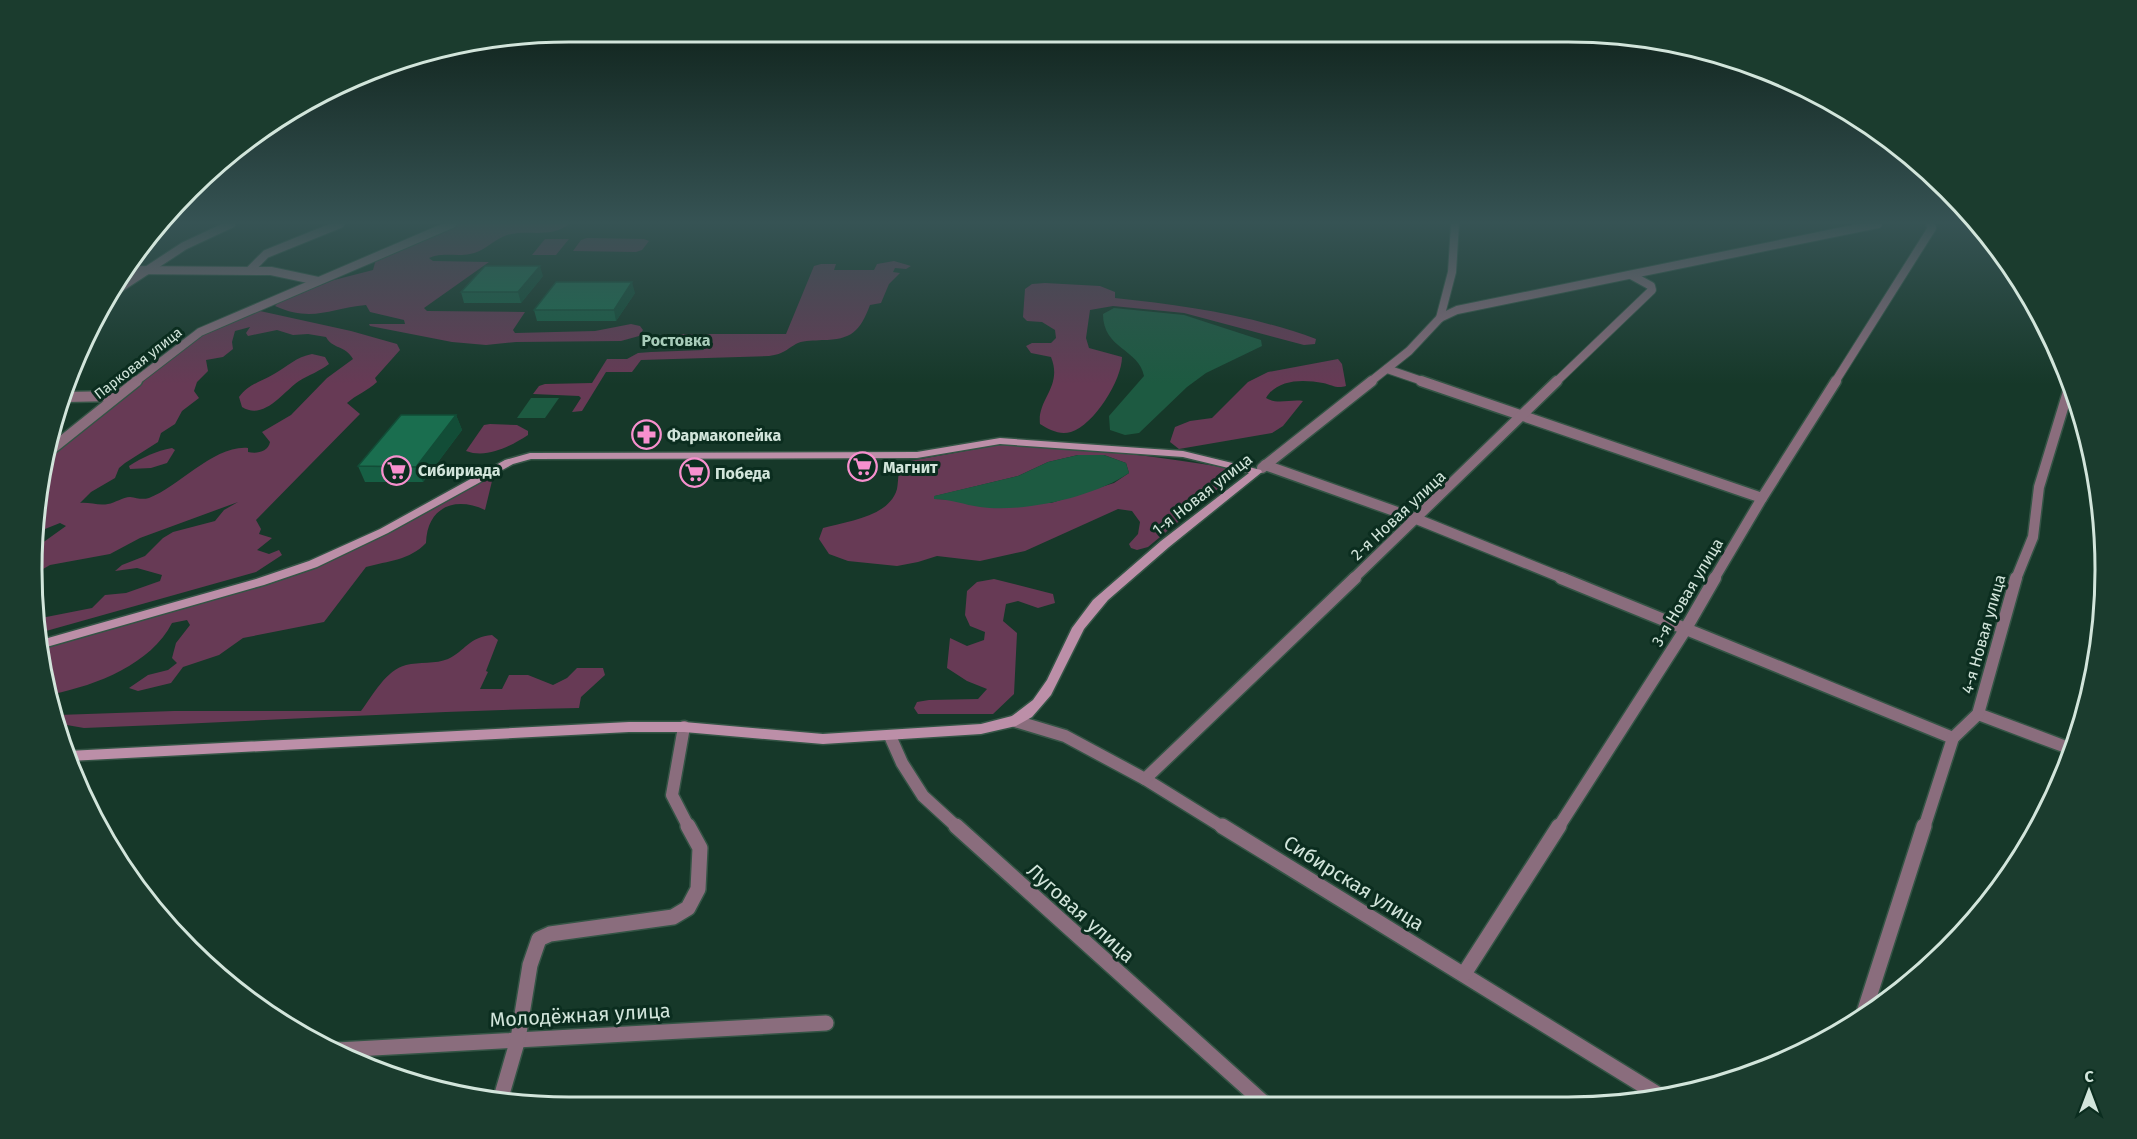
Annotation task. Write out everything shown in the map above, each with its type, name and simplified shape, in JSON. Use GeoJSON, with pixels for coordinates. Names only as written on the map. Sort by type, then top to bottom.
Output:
{"type":"FeatureCollection","features":[{"type":"Feature","properties":{"kind":"street"},"geometry":{"type":"LineString","coordinates":[[304,277],[318,281]]}},
{"type":"Feature","properties":{"kind":"street","name":"Парковая улица"},"geometry":{"type":"LineString","coordinates":[[57,444],[185,342],[200,333],[327,277]]}},
{"type":"Feature","properties":{"kind":"street"},"geometry":{"type":"LineString","coordinates":[[1440,318],[1451,277]]}},
{"type":"Feature","properties":{"kind":"street"},"geometry":{"type":"LineString","coordinates":[[1440,318],[1457,310],[1489,302],[1620,277]]}},
{"type":"Feature","properties":{"kind":"street","name":"2-я Новая улица"},"geometry":{"type":"LineString","coordinates":[[1145,779],[1648,295],[1652,290],[1651,286],[1635,277]]}},
{"type":"Feature","properties":{"kind":"street","name":"3-я Новая улица"},"geometry":{"type":"LineString","coordinates":[[1464,974],[1685,630],[1762,498],[1901,277]]}},
{"type":"Feature","properties":{"kind":"street","name":"1-я Новая улица"},"geometry":{"type":"LineString","coordinates":[[1015,721],[1039,702],[1048,689],[1075,631],[1109,591],[1154,552],[1388,369],[1409,351],[1440,318]]}},
{"type":"Feature","properties":{"kind":"street"},"geometry":{"type":"LineString","coordinates":[[1388,369],[1762,498]]}},
{"type":"Feature","properties":{"kind":"street"},"geometry":{"type":"LineString","coordinates":[[71,397],[117,396]]}},
{"type":"Feature","properties":{"kind":"street","name":"4-я Новая улица"},"geometry":{"type":"LineString","coordinates":[[1867,1004],[1953,738],[1978,714],[2020,565],[2033,537],[2039,487],[2066,398]]}},
{"type":"Feature","properties":{"kind":"street"},"geometry":{"type":"LineString","coordinates":[[48,642],[260,582],[313,564],[384,531],[509,462],[530,456],[917,455],[1000,441],[1174,453],[1261,469],[1414,518],[1953,738]]}},
{"type":"Feature","properties":{"kind":"street"},"geometry":{"type":"LineString","coordinates":[[1978,714],[2064,746]]}},
{"type":"Feature","properties":{"kind":"street"},"geometry":{"type":"LineString","coordinates":[[76,756],[629,727],[684,727],[801,739],[890,736],[981,729],[1015,721]]}},
{"type":"Feature","properties":{"kind":"street","name":"Сибирская улица"},"geometry":{"type":"LineString","coordinates":[[1015,721],[1065,736],[1145,779],[1651,1090]]}},
{"type":"Feature","properties":{"kind":"street"},"geometry":{"type":"LineString","coordinates":[[503,1092],[518,1039],[530,965],[539,939],[550,934],[673,917],[688,908],[698,889],[700,848],[672,795],[684,727]]}},
{"type":"Feature","properties":{"kind":"street","name":"Луговая улица"},"geometry":{"type":"LineString","coordinates":[[890,736],[902,764],[923,796],[1258,1097]]}},
{"type":"Feature","properties":{"kind":"street","name":"Молодёжная улица"},"geometry":{"type":"LineString","coordinates":[[350,1049],[826,1023]]}},
{"type":"Feature","properties":{"kind":"shaded area"},"geometry":{"type":"Polygon","coordinates":[[[345,277],[468,277],[424,308],[427,311],[525,312],[513,330],[515,333],[595,331],[631,324],[640,326],[643,330],[639,336],[621,341],[516,342],[486,345],[452,342],[370,326],[369,324],[405,324],[404,320],[370,312],[366,305],[311,314],[288,311],[275,306],[279,302],[345,277]]]}},
{"type":"Feature","properties":{"kind":"shaded area"},"geometry":{"type":"Polygon","coordinates":[[[809,277],[896,277],[889,284],[881,303],[870,305],[858,328],[848,336],[832,340],[801,342],[782,353],[769,356],[641,360],[632,372],[606,372],[582,411],[572,412],[581,398],[579,396],[533,394],[539,386],[545,384],[592,383],[607,359],[627,359],[638,353],[704,350],[703,348],[652,347],[649,343],[664,334],[786,334],[809,277]]]}},
{"type":"Feature","properties":{"kind":"shaded area"},"geometry":{"type":"Polygon","coordinates":[[[1032,284],[1100,286],[1115,292],[1115,298],[1242,317],[1316,339],[1315,344],[1304,345],[1184,313],[1113,306],[1090,310],[1086,338],[1089,348],[1122,357],[1121,367],[1112,389],[1089,421],[1071,432],[1059,432],[1040,424],[1042,407],[1054,377],[1051,357],[1031,353],[1026,346],[1032,343],[1051,343],[1056,338],[1055,330],[1042,322],[1027,321],[1023,317],[1025,289],[1032,284]]]}},
{"type":"Feature","properties":{"kind":"shaded area"},"geometry":{"type":"Polygon","coordinates":[[[1114,308],[1184,315],[1261,340],[1262,346],[1206,373],[1187,387],[1139,433],[1125,435],[1110,430],[1109,416],[1144,376],[1141,367],[1115,342],[1105,326],[1103,314],[1114,308]]]}},
{"type":"Feature","properties":{"kind":"shaded area"},"geometry":{"type":"Polygon","coordinates":[[[260,311],[351,331],[397,344],[400,350],[375,378],[377,382],[347,403],[360,414],[256,520],[261,529],[259,534],[272,538],[257,550],[269,554],[279,550],[282,555],[256,572],[46,631],[45,617],[92,608],[105,595],[126,593],[160,581],[162,575],[137,568],[115,571],[122,565],[145,556],[163,538],[173,532],[215,521],[224,510],[238,502],[140,538],[110,554],[50,565],[42,570],[43,543],[66,526],[60,523],[44,530],[57,447],[192,340],[249,313],[260,311]],[[250,327],[235,331],[233,349],[223,357],[206,360],[208,371],[197,382],[194,391],[199,398],[182,411],[175,424],[161,433],[158,442],[125,463],[119,468],[115,478],[91,492],[80,503],[105,504],[127,497],[149,498],[222,453],[248,448],[248,452],[251,453],[265,450],[270,442],[262,432],[291,415],[327,378],[353,359],[326,337],[308,334],[293,335],[277,330],[248,336],[246,333],[250,327]]]}},
{"type":"Feature","properties":{"kind":"shaded area"},"geometry":{"type":"Polygon","coordinates":[[[306,355],[325,357],[329,364],[299,381],[265,408],[250,410],[242,407],[239,397],[247,389],[306,355]]]}},
{"type":"Feature","properties":{"kind":"shaded area"},"geometry":{"type":"Polygon","coordinates":[[[1338,359],[1342,364],[1346,386],[1337,387],[1299,381],[1284,384],[1271,392],[1266,398],[1270,400],[1303,401],[1283,426],[1272,433],[1179,449],[1170,442],[1175,427],[1190,421],[1212,418],[1248,382],[1268,372],[1338,359]]]}},
{"type":"Feature","properties":{"kind":"shaded area"},"geometry":{"type":"Polygon","coordinates":[[[531,398],[559,398],[545,418],[517,418],[531,398]]]}},
{"type":"Feature","properties":{"kind":"shaded area"},"geometry":{"type":"Polygon","coordinates":[[[484,425],[517,425],[528,431],[528,435],[498,450],[482,453],[466,451],[484,425]]]}},
{"type":"Feature","properties":{"kind":"shaded area"},"geometry":{"type":"Polygon","coordinates":[[[1004,444],[1062,447],[1147,456],[1233,469],[1237,473],[1148,547],[1137,550],[1131,548],[1129,544],[1138,534],[1140,522],[1132,511],[1118,509],[1025,551],[980,561],[937,556],[897,566],[848,561],[829,554],[819,539],[823,528],[855,520],[886,506],[897,489],[899,471],[904,462],[1004,444]],[[1078,455],[1048,462],[1018,476],[935,496],[935,499],[1051,503],[1114,483],[1129,473],[1126,463],[1104,455],[1078,455]]]}},
{"type":"Feature","properties":{"kind":"shaded area"},"geometry":{"type":"Polygon","coordinates":[[[172,448],[175,450],[167,463],[151,468],[130,469],[129,466],[145,457],[172,448]]]}},
{"type":"Feature","properties":{"kind":"shaded area"},"geometry":{"type":"Polygon","coordinates":[[[1078,455],[1104,455],[1126,463],[1129,473],[1114,482],[1078,496],[1017,508],[980,507],[934,499],[934,496],[1018,476],[1048,462],[1078,455]]]}},
{"type":"Feature","properties":{"kind":"shaded area"},"geometry":{"type":"Polygon","coordinates":[[[484,479],[492,481],[485,510],[463,504],[453,505],[437,513],[431,521],[426,543],[420,549],[406,556],[366,567],[324,622],[243,638],[219,655],[183,667],[171,683],[138,691],[129,688],[148,675],[168,670],[177,663],[172,658],[176,643],[190,625],[187,620],[172,623],[163,637],[137,661],[87,685],[57,693],[48,647],[304,572],[395,529],[484,479]]]}},
{"type":"Feature","properties":{"kind":"shaded area"},"geometry":{"type":"Polygon","coordinates":[[[994,579],[1053,594],[1055,603],[1038,608],[1018,601],[1006,604],[1003,621],[1017,633],[1014,694],[993,714],[918,714],[914,708],[917,702],[978,699],[987,689],[967,681],[947,668],[950,638],[967,646],[984,640],[985,632],[970,626],[965,615],[967,591],[977,582],[994,579]]]}},
{"type":"Feature","properties":{"kind":"shaded area"},"geometry":{"type":"Polygon","coordinates":[[[492,635],[498,640],[480,689],[502,689],[509,675],[528,675],[553,685],[567,678],[577,668],[603,668],[605,675],[581,697],[579,708],[84,728],[66,725],[63,715],[174,711],[361,711],[380,684],[392,672],[406,665],[448,659],[472,641],[492,635]]]}},
{"type":"Feature","properties":{"kind":"building"},"geometry":{"type":"Polygon","coordinates":[[[475,277],[531,277],[518,292],[461,292],[475,277]]]}},
{"type":"Feature","properties":{"kind":"building"},"geometry":{"type":"Polygon","coordinates":[[[556,282],[632,282],[614,310],[534,310],[556,282]]]}},
{"type":"Feature","properties":{"kind":"building"},"geometry":{"type":"Polygon","coordinates":[[[401,415],[456,415],[416,467],[358,466],[401,415]]]}},
{"type":"Feature","properties":{"kind":"place","name":"Фармакопейка"},"geometry":{"type":"Point","coordinates":[646,435]}},
{"type":"Feature","properties":{"kind":"place","name":"Магнит"},"geometry":{"type":"Point","coordinates":[862,467]}},
{"type":"Feature","properties":{"kind":"place","name":"Сибириада"},"geometry":{"type":"Point","coordinates":[397,470]}},
{"type":"Feature","properties":{"kind":"place","name":"Победа"},"geometry":{"type":"Point","coordinates":[694,473]}},
{"type":"Feature","properties":{"kind":"district","name":"Ростовка"},"geometry":{"type":"Point","coordinates":[676,340]}}]}
